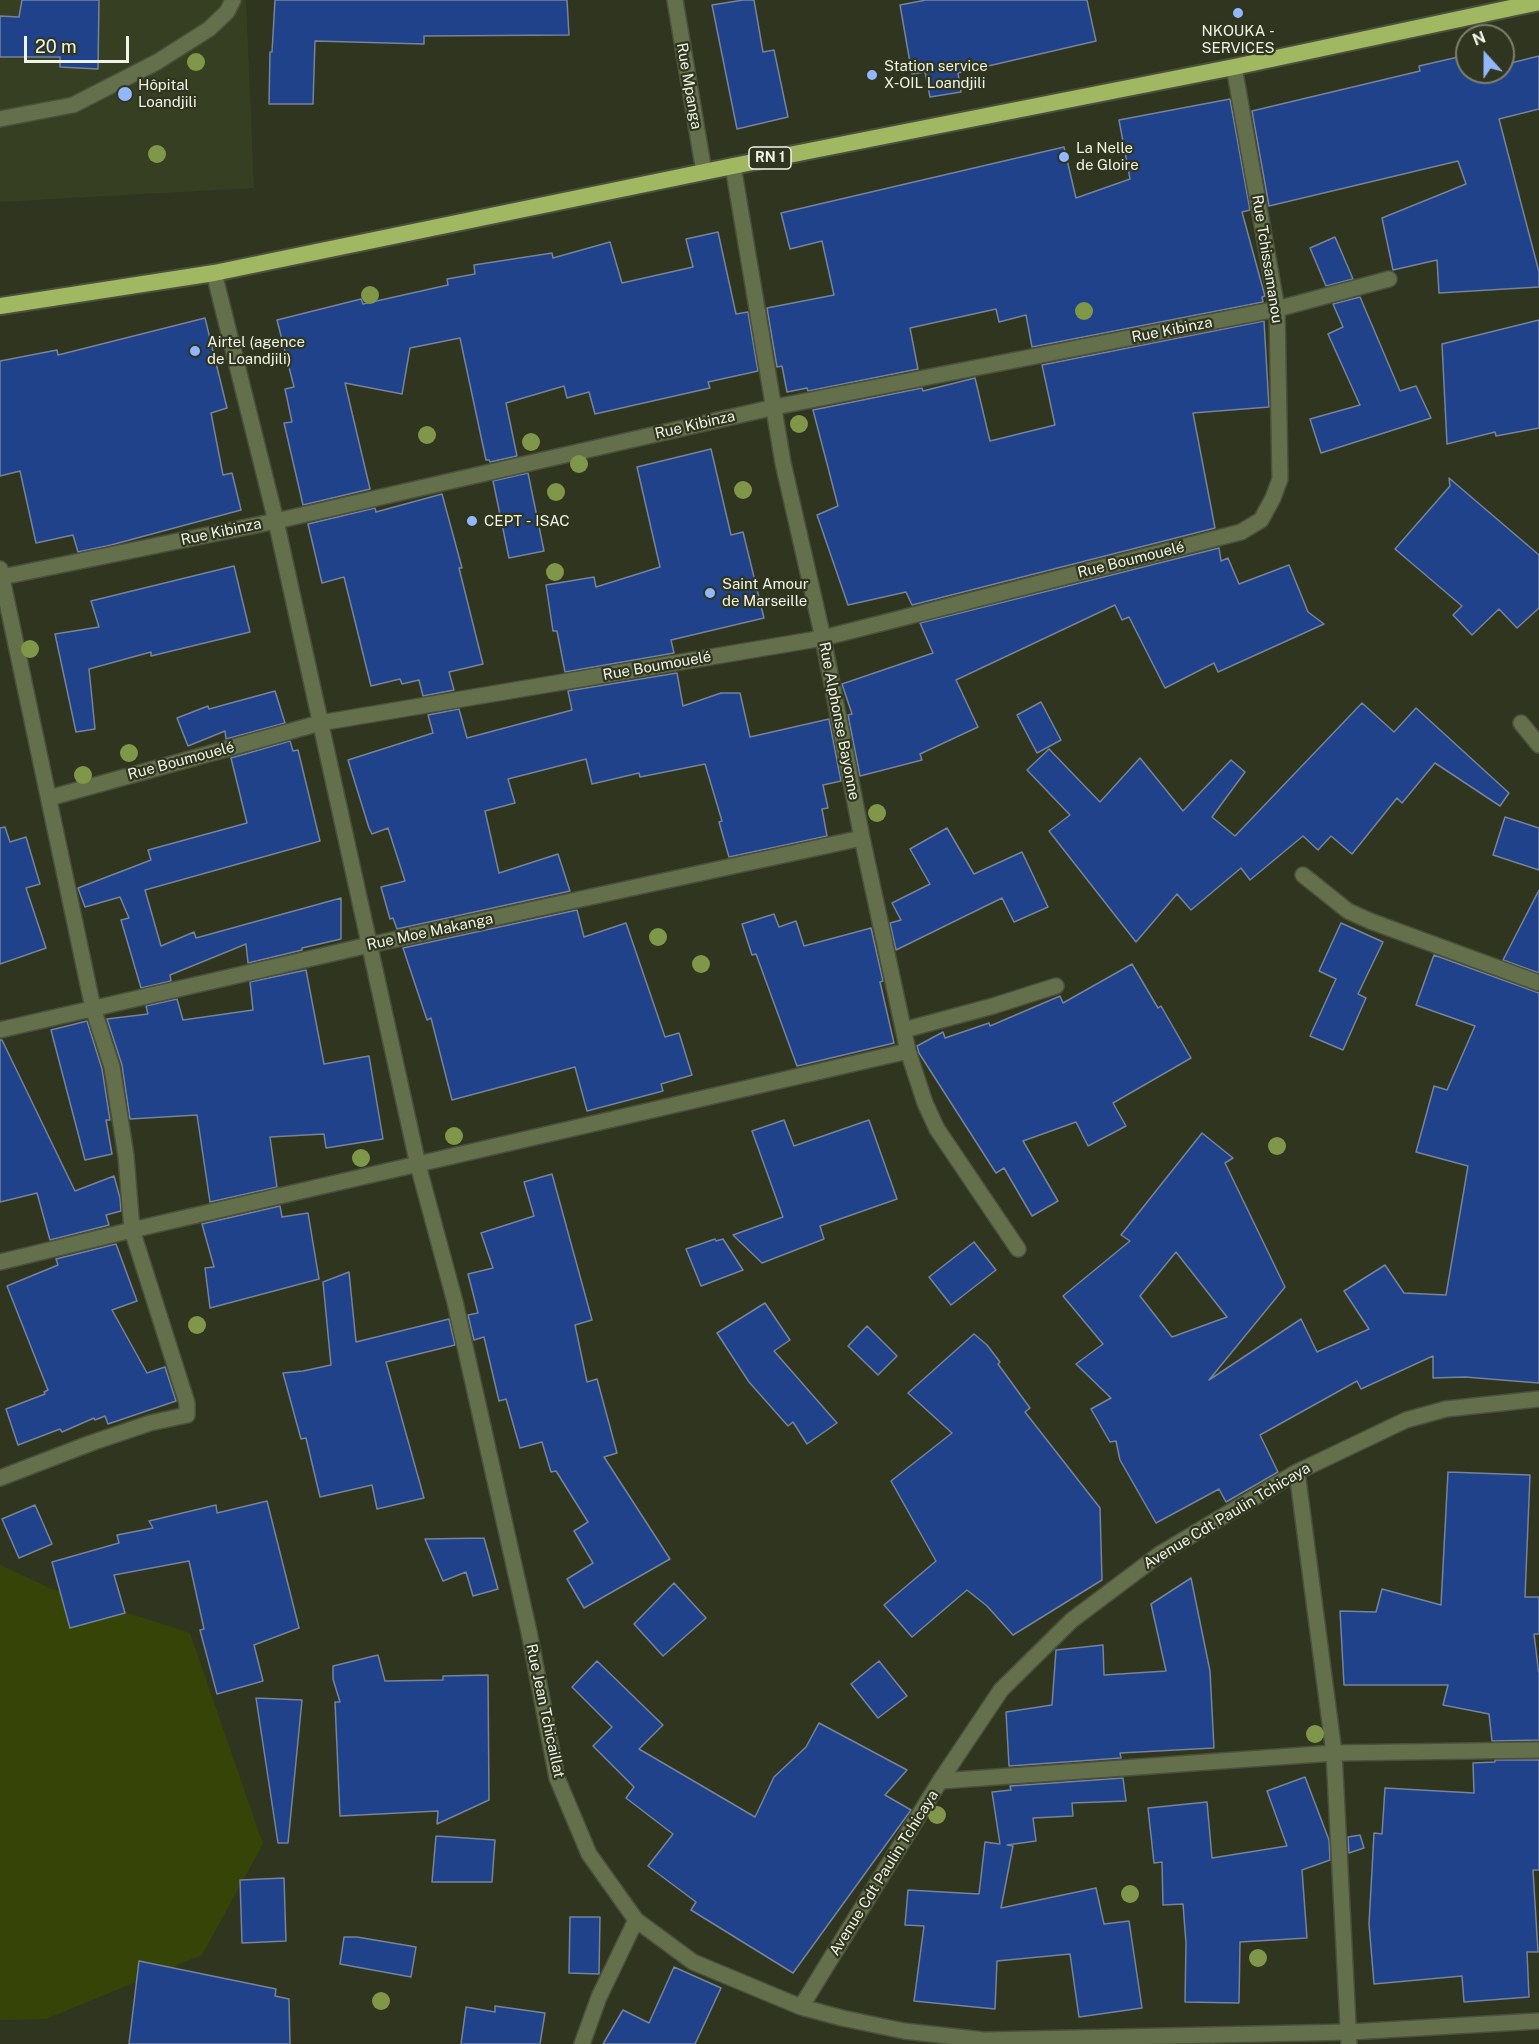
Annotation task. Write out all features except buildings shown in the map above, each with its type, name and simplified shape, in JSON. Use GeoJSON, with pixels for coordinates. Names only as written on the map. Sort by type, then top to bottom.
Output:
{"type":"FeatureCollection","features":[{"type":"Feature","properties":{"kind":"highway","name":"RN 1"},"geometry":{"type":"LineString","coordinates":[[0,306],[214,273],[733,166],[1234,67],[1539,2]]}},
{"type":"Feature","properties":{"kind":"street"},"geometry":{"type":"LineString","coordinates":[[0,119],[73,105],[157,62],[209,29],[227,12],[233,0]]}},
{"type":"Feature","properties":{"kind":"street","name":"Rue Mpanga"},"geometry":{"type":"LineString","coordinates":[[675,0],[704,172]]}},
{"type":"Feature","properties":{"kind":"street","name":"Rue Tchissamanou"},"geometry":{"type":"LineString","coordinates":[[1234,67],[1278,309],[1280,479],[1261,520]]}},
{"type":"Feature","properties":{"kind":"street","name":"Rue Alphonse Bayonne"},"geometry":{"type":"LineString","coordinates":[[733,166],[783,464],[823,638],[862,838],[908,1051],[925,1103],[937,1129],[1018,1249]]}},
{"type":"Feature","properties":{"kind":"street","name":"Rue Jean Tchicaillat"},"geometry":{"type":"LineString","coordinates":[[214,273],[276,521],[418,1165],[455,1302],[529,1632],[557,1778],[589,1854],[636,1920],[693,1962],[801,2007],[903,2031],[984,2040],[1349,2038],[1539,2021]]}},
{"type":"Feature","properties":{"kind":"street","name":"Rue Kibinza"},"geometry":{"type":"LineString","coordinates":[[1,573],[276,521],[775,407],[1278,309],[1389,279]]}},
{"type":"Feature","properties":{"kind":"street","name":"Rue Boumouelé"},"geometry":{"type":"LineString","coordinates":[[49,798],[320,723],[823,638],[1241,532],[1261,520]]}},
{"type":"Feature","properties":{"kind":"street"},"geometry":{"type":"LineString","coordinates":[[0,1478],[150,1423],[187,1415],[187,1403],[132,1230],[126,1156],[112,1067],[93,1008],[1,573]]}},
{"type":"Feature","properties":{"kind":"street"},"geometry":{"type":"LineString","coordinates":[[1521,723],[1539,744]]}},
{"type":"Feature","properties":{"kind":"street","name":"Rue Moe Makanga"},"geometry":{"type":"LineString","coordinates":[[0,1030],[369,945],[862,838]]}},
{"type":"Feature","properties":{"kind":"street"},"geometry":{"type":"LineString","coordinates":[[1303,875],[1348,911],[1539,983]]}},
{"type":"Feature","properties":{"kind":"street"},"geometry":{"type":"LineString","coordinates":[[904,1030],[1056,986]]}},
{"type":"Feature","properties":{"kind":"street"},"geometry":{"type":"LineString","coordinates":[[0,1262],[908,1051]]}},
{"type":"Feature","properties":{"kind":"street","name":"Avenue Cdt Paulin Tchicaya"},"geometry":{"type":"LineString","coordinates":[[801,2007],[940,1781],[1001,1690],[1072,1620],[1160,1554],[1297,1472],[1406,1420],[1446,1409],[1539,1399]]}},
{"type":"Feature","properties":{"kind":"street"},"geometry":{"type":"LineString","coordinates":[[1297,1472],[1334,1753],[1349,2038]]}},
{"type":"Feature","properties":{"kind":"street"},"geometry":{"type":"LineString","coordinates":[[940,1781],[1334,1753],[1539,1750]]}},
{"type":"Feature","properties":{"kind":"street"},"geometry":{"type":"LineString","coordinates":[[582,2044],[599,1997],[636,1920]]}},
{"type":"Feature","properties":{"kind":"shaded area","name":"Hôpital Loandjili"},"geometry":{"type":"Polygon","coordinates":[[[0,0],[246,0],[254,188],[0,202],[0,0]]]}},
{"type":"Feature","properties":{"kind":"green space"},"geometry":{"type":"Polygon","coordinates":[[[0,1565],[50,1588],[190,1633],[263,1844],[202,1955],[46,2019],[0,2020],[0,1565]]]}},
{"type":"Feature","properties":{"kind":"place","name":"NKOUKA - SERVICES"},"geometry":{"type":"Point","coordinates":[1238,13]}},
{"type":"Feature","properties":{"kind":"place","name":"Station service X-OIL Loandjili"},"geometry":{"type":"Point","coordinates":[872,75]}},
{"type":"Feature","properties":{"kind":"place","name":"Hôpital Loandjili"},"geometry":{"type":"Point","coordinates":[125,94]}},
{"type":"Feature","properties":{"kind":"place","name":"La Nelle de Gloire"},"geometry":{"type":"Point","coordinates":[1064,157]}},
{"type":"Feature","properties":{"kind":"place","name":"Airtel (agence de Loandjili)"},"geometry":{"type":"Point","coordinates":[195,351]}},
{"type":"Feature","properties":{"kind":"place","name":"CEPT - ISAC"},"geometry":{"type":"Point","coordinates":[472,521]}},
{"type":"Feature","properties":{"kind":"place","name":"Saint Amour de Marseille"},"geometry":{"type":"Point","coordinates":[710,593]}}]}
